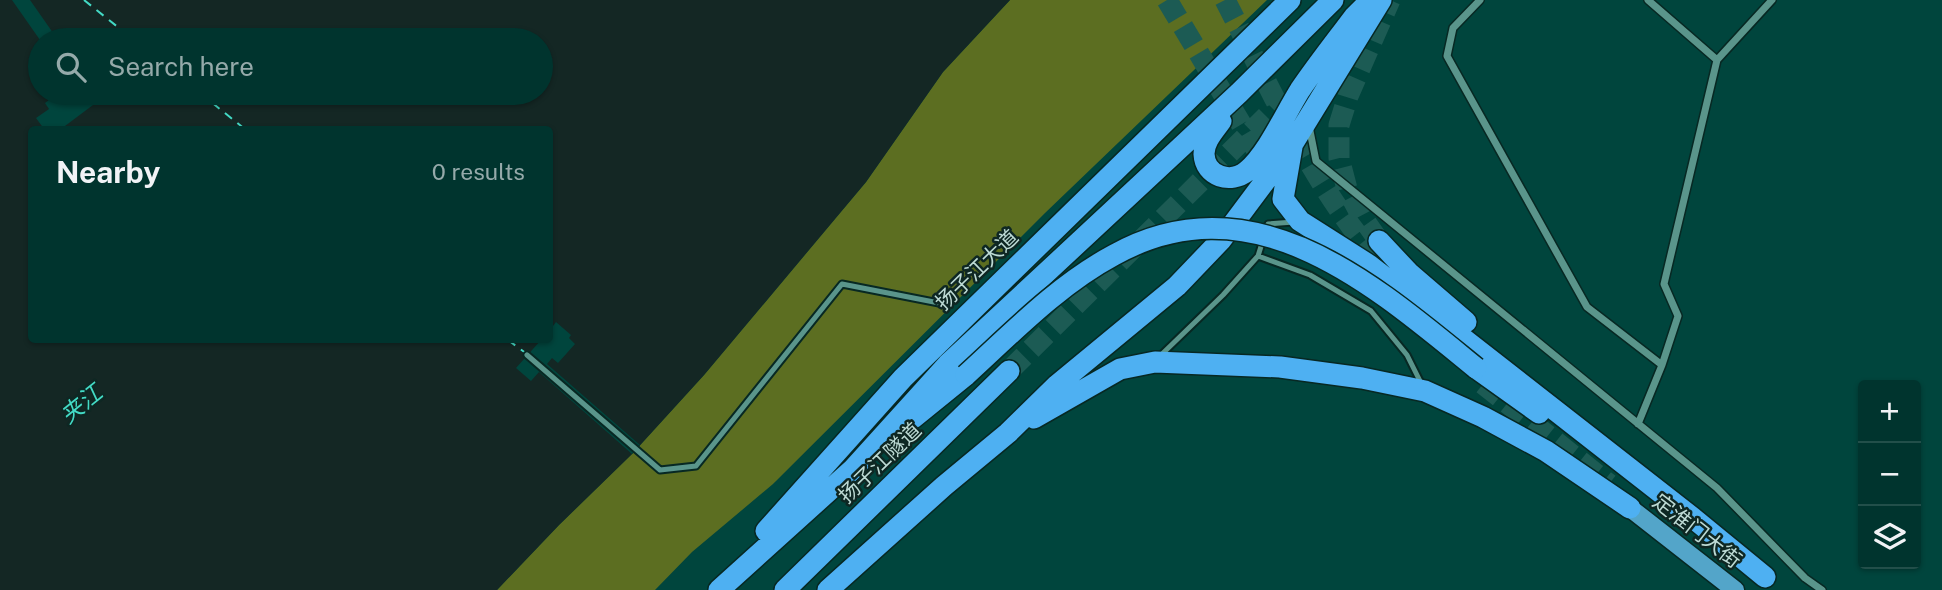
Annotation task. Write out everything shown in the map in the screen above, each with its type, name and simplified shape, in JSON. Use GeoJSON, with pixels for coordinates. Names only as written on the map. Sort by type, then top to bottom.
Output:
{"type":"FeatureCollection","features":[{"type":"Feature","properties":{"kind":"highway","name":"扬子江大道"},"geometry":{"type":"LineString","coordinates":[[713,590],[903,377],[1290,0]]}},
{"type":"Feature","properties":{"kind":"highway"},"geometry":{"type":"LineString","coordinates":[[852,468],[948,364],[1239,93],[1333,0]]}},
{"type":"Feature","properties":{"kind":"highway"},"geometry":{"type":"LineString","coordinates":[[1239,93],[1205,144],[1207,166],[1225,178],[1237,177],[1254,163],[1300,90],[1354,17],[1370,0]]}},
{"type":"Feature","properties":{"kind":"highway"},"geometry":{"type":"LineString","coordinates":[[828,590],[944,486],[1008,433],[1057,385],[1177,286],[1221,240],[1292,145],[1381,0]]}},
{"type":"Feature","properties":{"kind":"highway"},"geometry":{"type":"LineString","coordinates":[[1292,145],[1283,199],[1300,221],[1369,265],[1683,509],[1775,586]]}},
{"type":"Feature","properties":{"kind":"highway"},"geometry":{"type":"LineString","coordinates":[[719,590],[852,468],[966,375],[1016,328],[1074,281],[1114,255],[1152,237],[1187,230],[1223,228],[1254,232],[1291,243],[1329,259],[1372,287],[1476,368],[1775,586]]}},
{"type":"Feature","properties":{"kind":"highway"},"geometry":{"type":"LineString","coordinates":[[1379,241],[1409,273],[1458,317],[1730,531],[1775,586]]}},
{"type":"Feature","properties":{"kind":"highway"},"geometry":{"type":"LineString","coordinates":[[1008,433],[1120,369],[1154,362],[1280,367],[1362,377],[1425,391],[1483,417],[1546,451],[1630,508]]}},
{"type":"Feature","properties":{"kind":"highway","name":"扬子江隧道"},"geometry":{"type":"LineString","coordinates":[[785,590],[1009,371]]}},
{"type":"Feature","properties":{"kind":"main road","name":"定淮门大街"},"geometry":{"type":"LineString","coordinates":[[1630,508],[1735,590]]}},
{"type":"Feature","properties":{"kind":"street"},"geometry":{"type":"LineString","coordinates":[[1479,0],[1453,28],[1447,56],[1587,307],[1662,365]]}},
{"type":"Feature","properties":{"kind":"street"},"geometry":{"type":"LineString","coordinates":[[1648,0],[1717,60]]}},
{"type":"Feature","properties":{"kind":"street"},"geometry":{"type":"LineString","coordinates":[[1638,424],[1678,316],[1664,284],[1717,60],[1772,0]]}},
{"type":"Feature","properties":{"kind":"street"},"geometry":{"type":"LineString","coordinates":[[1308,119],[1316,161],[1717,488],[1805,578],[1822,590]]}},
{"type":"Feature","properties":{"kind":"lane"},"geometry":{"type":"LineString","coordinates":[[1154,362],[1223,295],[1258,256],[1268,224],[1300,221]]}},
{"type":"Feature","properties":{"kind":"lane"},"geometry":{"type":"LineString","coordinates":[[1258,256],[1310,275],[1371,311],[1407,355],[1425,391]]}},
{"type":"Feature","properties":{"kind":"lane"},"geometry":{"type":"LineString","coordinates":[[527,355],[660,470],[696,466],[842,284],[939,303]]}},
{"type":"Feature","properties":{"kind":"green space"},"geometry":{"type":"Polygon","coordinates":[[[1010,0],[1267,0],[1045,213],[773,484],[692,552],[655,590],[497,590],[632,454],[704,375],[866,182],[943,72],[1010,0]]]}},
{"type":"Feature","properties":{"kind":"water","name":"夹江"},"geometry":{"type":"Polygon","coordinates":[[[0,0],[1010,0],[943,72],[866,182],[704,375],[632,454],[497,590],[0,590],[0,0]]]}},
{"type":"Feature","properties":{"kind":"pier"},"geometry":{"type":"Polygon","coordinates":[[[12,0],[30,0],[50,28],[32,28],[12,0]]]}},
{"type":"Feature","properties":{"kind":"pier"},"geometry":{"type":"Polygon","coordinates":[[[46,105],[93,105],[65,126],[42,126],[36,118],[49,109],[46,105]]]}},
{"type":"Feature","properties":{"kind":"pier"},"geometry":{"type":"Polygon","coordinates":[[[556,322],[571,335],[569,338],[575,344],[558,363],[552,358],[547,364],[640,445],[632,454],[539,372],[531,381],[516,368],[538,343],[553,343],[553,326],[556,322]]]}},
{"type":"Feature","properties":{"kind":"ferry route"},"geometry":{"type":"LineString","coordinates":[[84,0],[119,28]]}},
{"type":"Feature","properties":{"kind":"ferry route"},"geometry":{"type":"LineString","coordinates":[[215,105],[241,126]]}},
{"type":"Feature","properties":{"kind":"ferry route"},"geometry":{"type":"LineString","coordinates":[[512,343],[527,354]]}},
{"type":"Feature","properties":{"kind":"tunnel"},"geometry":{"type":"LineString","coordinates":[[1167,0],[1270,168]]}},
{"type":"Feature","properties":{"kind":"tunnel"},"geometry":{"type":"LineString","coordinates":[[1225,0],[1319,179],[1365,245],[1392,275]]}},
{"type":"Feature","properties":{"kind":"tunnel"},"geometry":{"type":"LineString","coordinates":[[1379,241],[1347,189],[1339,158],[1339,125],[1348,96],[1390,0]]}},
{"type":"Feature","properties":{"kind":"tunnel"},"geometry":{"type":"LineString","coordinates":[[1009,371],[1286,97]]}},
{"type":"Feature","properties":{"kind":"tunnel"},"geometry":{"type":"LineString","coordinates":[[1483,384],[1609,484]]}}]}
